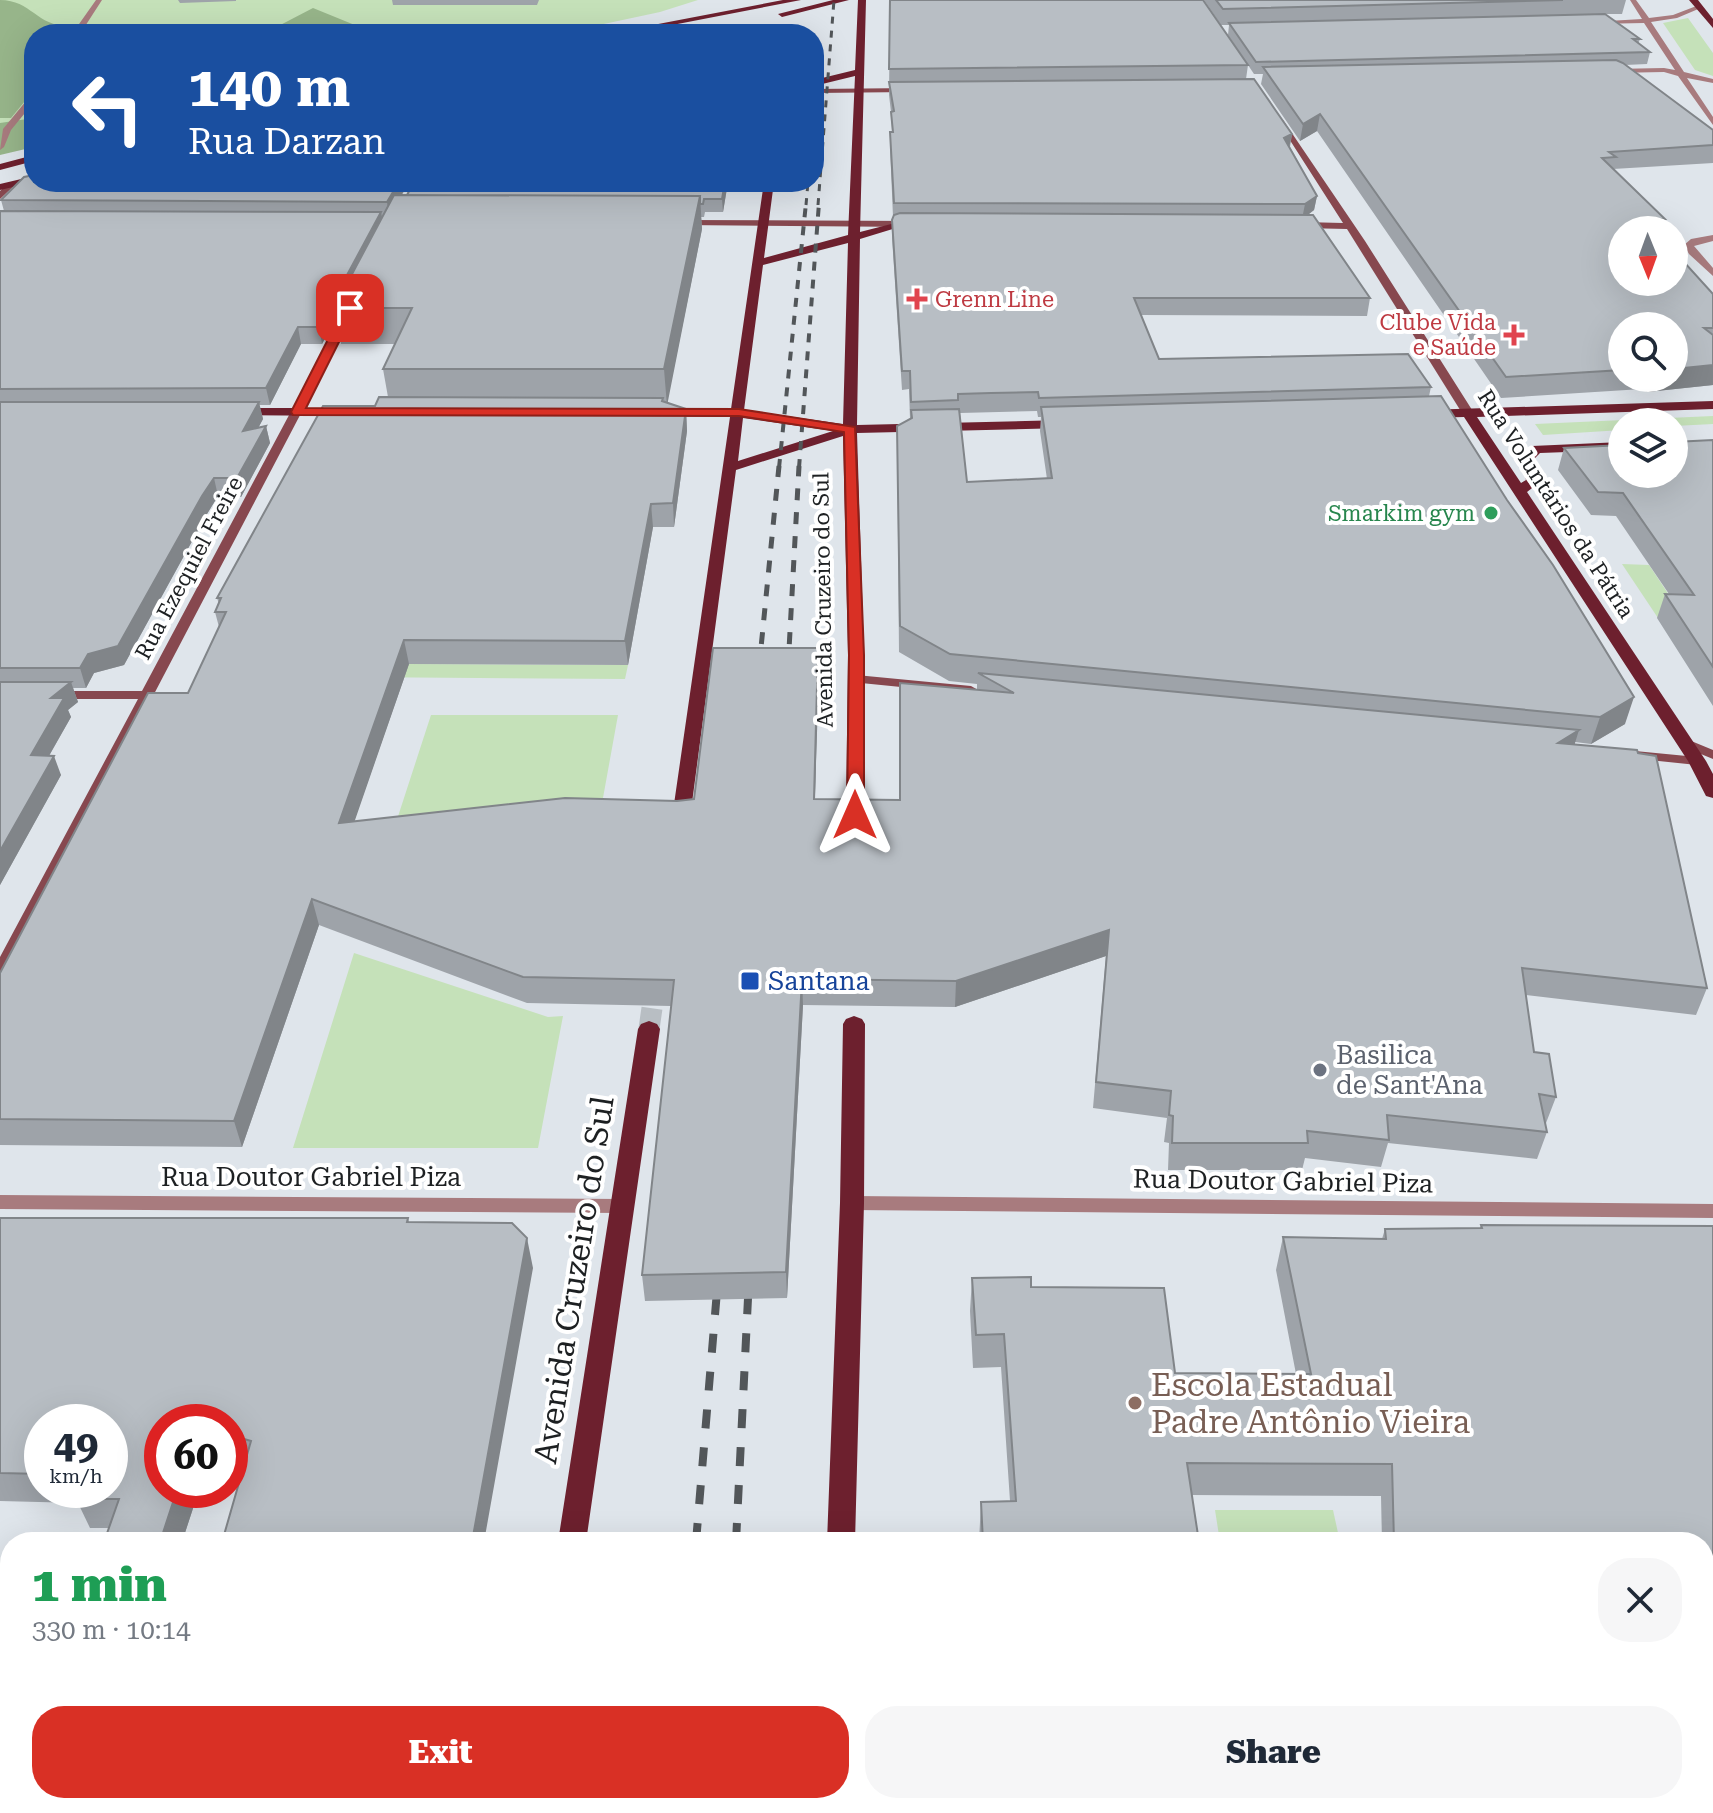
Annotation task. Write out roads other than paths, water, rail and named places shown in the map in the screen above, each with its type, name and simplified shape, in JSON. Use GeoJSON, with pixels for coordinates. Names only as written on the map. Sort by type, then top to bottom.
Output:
{"type":"FeatureCollection","features":[{"type":"Feature","properties":{"kind":"main road"},"geometry":{"type":"LineString","coordinates":[[646,24],[730,0]]}},
{"type":"Feature","properties":{"kind":"main road"},"geometry":{"type":"LineString","coordinates":[[664,24],[794,0],[790,18]]}},
{"type":"Feature","properties":{"kind":"main road"},"geometry":{"type":"LineString","coordinates":[[777,15],[790,18],[845,0]]}},
{"type":"Feature","properties":{"kind":"main road","name":"Avenida Cruzeiro do Sul"},"geometry":{"type":"LineString","coordinates":[[855,815],[856,679],[849,385],[862,0]]}},
{"type":"Feature","properties":{"kind":"main road"},"geometry":{"type":"LineString","coordinates":[[1696,3],[1713,25]]}},
{"type":"Feature","properties":{"kind":"main road"},"geometry":{"type":"LineString","coordinates":[[824,81],[860,72]]}},
{"type":"Feature","properties":{"kind":"main road"},"geometry":{"type":"LineString","coordinates":[[0,167],[24,161]]}},
{"type":"Feature","properties":{"kind":"main road"},"geometry":{"type":"LineString","coordinates":[[6,185],[24,173]]}},
{"type":"Feature","properties":{"kind":"main road"},"geometry":{"type":"LineString","coordinates":[[681,818],[768,192]]}},
{"type":"Feature","properties":{"kind":"main road"},"geometry":{"type":"LineString","coordinates":[[759,263],[903,224]]}},
{"type":"Feature","properties":{"kind":"main road"},"geometry":{"type":"LineString","coordinates":[[1403,415],[1713,405]]}},
{"type":"Feature","properties":{"kind":"main road"},"geometry":{"type":"LineString","coordinates":[[223,412],[356,412]]}},
{"type":"Feature","properties":{"kind":"main road"},"geometry":{"type":"LineString","coordinates":[[644,412],[739,413],[850,429],[1086,424]]}},
{"type":"Feature","properties":{"kind":"main road","name":"Rua Voluntários da Pátria"},"geometry":{"type":"LineString","coordinates":[[1468,413],[1684,742],[1705,758],[1713,792]]}},
{"type":"Feature","properties":{"kind":"main road"},"geometry":{"type":"LineString","coordinates":[[732,467],[850,429]]}},
{"type":"Feature","properties":{"kind":"main road"},"geometry":{"type":"LineString","coordinates":[[1519,491],[1534,481],[1527,459],[1537,449],[1608,446]]}},
{"type":"Feature","properties":{"kind":"main road"},"geometry":{"type":"LineString","coordinates":[[841,1532],[852,1203],[854,1024]]}},
{"type":"Feature","properties":{"kind":"main road","name":"Avenida Cruzeiro do Sul"},"geometry":{"type":"LineString","coordinates":[[573,1532],[649,1029]]}},
{"type":"Feature","properties":{"kind":"street"},"geometry":{"type":"LineString","coordinates":[[83,24],[99,0]]}},
{"type":"Feature","properties":{"kind":"street"},"geometry":{"type":"LineString","coordinates":[[1633,0],[1713,123]]}},
{"type":"Feature","properties":{"kind":"street"},"geometry":{"type":"LineString","coordinates":[[1584,22],[1647,20],[1685,14],[1696,3]]}},
{"type":"Feature","properties":{"kind":"street"},"geometry":{"type":"LineString","coordinates":[[1602,71],[1682,73],[1713,81]]}},
{"type":"Feature","properties":{"kind":"street"},"geometry":{"type":"LineString","coordinates":[[824,91],[920,90]]}},
{"type":"Feature","properties":{"kind":"street"},"geometry":{"type":"LineString","coordinates":[[0,147],[7,129],[24,109]]}},
{"type":"Feature","properties":{"kind":"street","name":"Rua Voluntários da Pátria"},"geometry":{"type":"LineString","coordinates":[[1273,111],[1360,241],[1468,413]]}},
{"type":"Feature","properties":{"kind":"street"},"geometry":{"type":"LineString","coordinates":[[0,196],[6,185]]}},
{"type":"Feature","properties":{"kind":"street"},"geometry":{"type":"LineString","coordinates":[[677,222],[932,224]]}},
{"type":"Feature","properties":{"kind":"street"},"geometry":{"type":"LineString","coordinates":[[1293,225],[1350,226]]}},
{"type":"Feature","properties":{"kind":"street"},"geometry":{"type":"LineString","coordinates":[[1320,225],[1360,241]]}},
{"type":"Feature","properties":{"kind":"street"},"geometry":{"type":"LineString","coordinates":[[1713,238],[1694,241],[1689,245],[1713,273]]}},
{"type":"Feature","properties":{"kind":"street","name":"Rua Ezequiel Freire"},"geometry":{"type":"LineString","coordinates":[[0,973],[357,296]]}},
{"type":"Feature","properties":{"kind":"street"},"geometry":{"type":"LineString","coordinates":[[856,679],[990,692]]}},
{"type":"Feature","properties":{"kind":"street"},"geometry":{"type":"LineString","coordinates":[[42,694],[145,695]]}},
{"type":"Feature","properties":{"kind":"street"},"geometry":{"type":"LineString","coordinates":[[1624,754],[1705,758]]}},
{"type":"Feature","properties":{"kind":"street","name":"Rua Doutor Gabriel Piza"},"geometry":{"type":"LineString","coordinates":[[0,1202],[622,1206]]}},
{"type":"Feature","properties":{"kind":"street","name":"Rua Doutor Gabriel Piza"},"geometry":{"type":"LineString","coordinates":[[852,1203],[1713,1211]]}},
{"type":"Feature","properties":{"kind":"tunnel"},"geometry":{"type":"LineString","coordinates":[[649,1029],[656,980]]}},
{"type":"Feature","properties":{"kind":"railway"},"geometry":{"type":"LineString","coordinates":[[824,128],[834,0]]}},
{"type":"Feature","properties":{"kind":"railway"},"geometry":{"type":"LineString","coordinates":[[806,205],[807,192]]}},
{"type":"Feature","properties":{"kind":"railway"},"geometry":{"type":"LineString","coordinates":[[818,205],[819,192]]}},
{"type":"Feature","properties":{"kind":"railway"},"geometry":{"type":"LineString","coordinates":[[779,468],[806,203]]}},
{"type":"Feature","properties":{"kind":"railway"},"geometry":{"type":"LineString","coordinates":[[799,468],[819,203]]}},
{"type":"Feature","properties":{"kind":"railway"},"geometry":{"type":"LineString","coordinates":[[759,668],[779,466]]}},
{"type":"Feature","properties":{"kind":"railway"},"geometry":{"type":"LineString","coordinates":[[788,668],[799,466]]}},
{"type":"Feature","properties":{"kind":"railway"},"geometry":{"type":"LineString","coordinates":[[736,1532],[749,1278]]}},
{"type":"Feature","properties":{"kind":"railway"},"geometry":{"type":"LineString","coordinates":[[697,1532],[718,1279]]}},
{"type":"Feature","properties":{"kind":"place","name":"Grenn Line"},"geometry":{"type":"Point","coordinates":[917,299]}},
{"type":"Feature","properties":{"kind":"place","name":"Clube Vida e Saúde"},"geometry":{"type":"Point","coordinates":[1514,335]}},
{"type":"Feature","properties":{"kind":"place","name":"Smarkim gym"},"geometry":{"type":"Point","coordinates":[1491,513]}},
{"type":"Feature","properties":{"kind":"place","name":"Santana"},"geometry":{"type":"Point","coordinates":[750,981]}},
{"type":"Feature","properties":{"kind":"place","name":"Basilica de Sant'Ana"},"geometry":{"type":"Point","coordinates":[1320,1070]}},
{"type":"Feature","properties":{"kind":"place","name":"Escola Estadual Padre Antônio Vieira"},"geometry":{"type":"Point","coordinates":[1135,1403]}}]}
